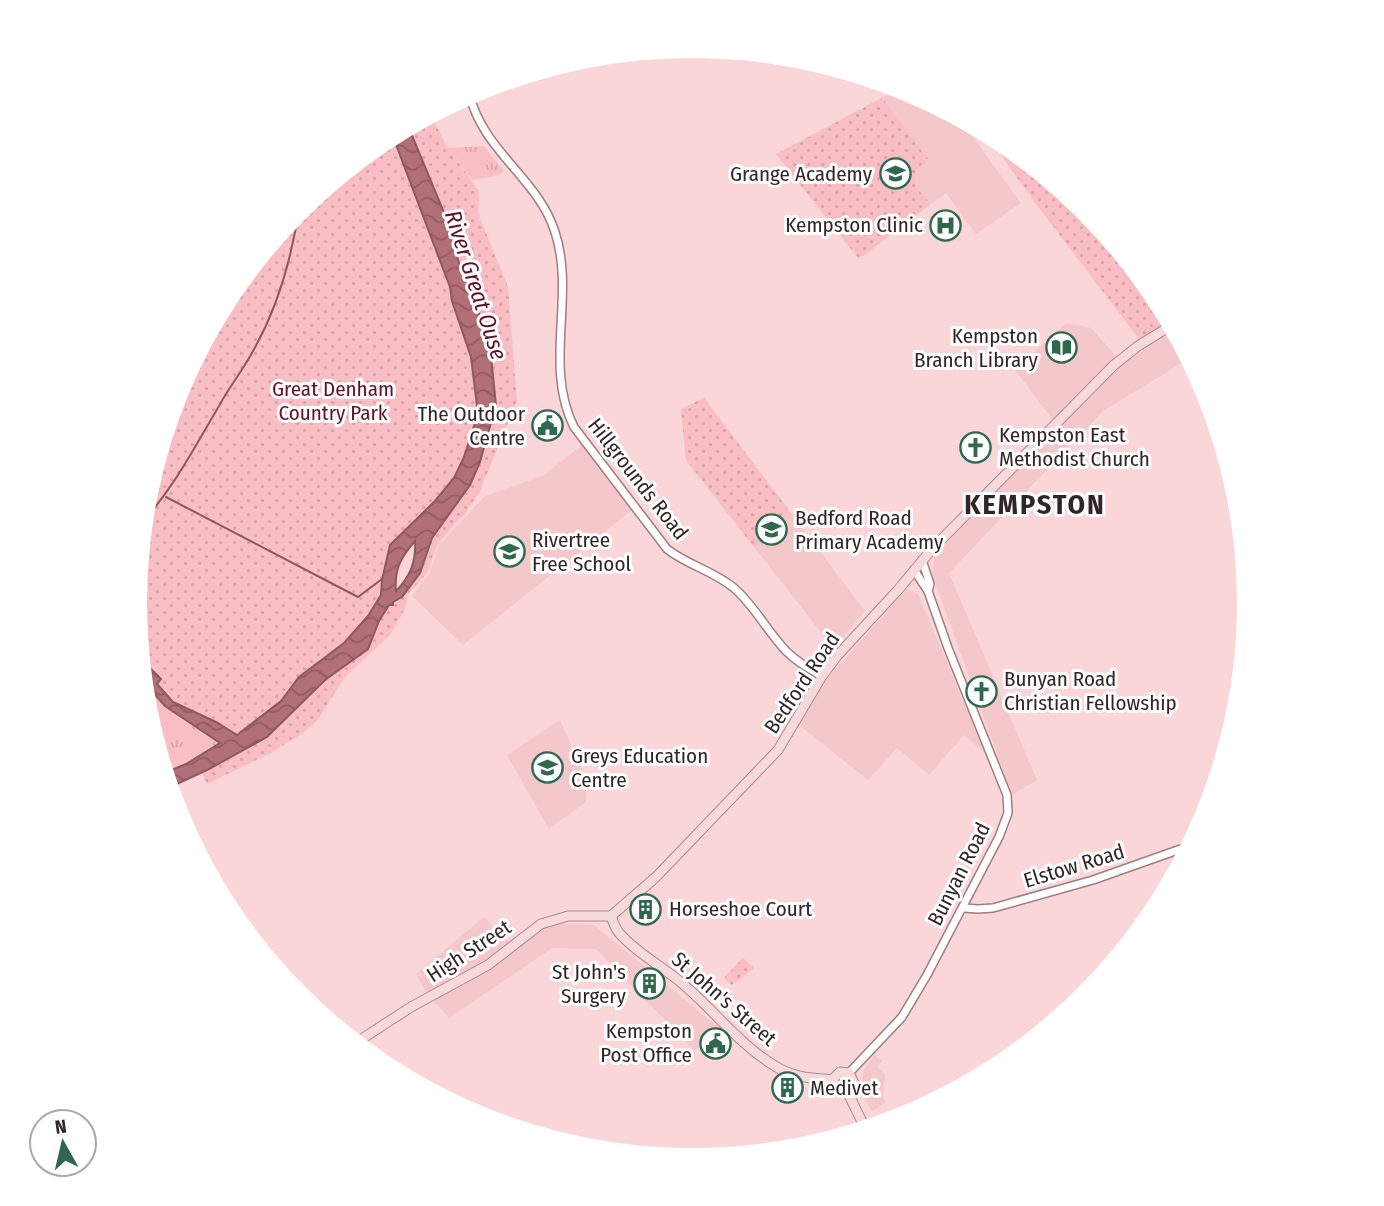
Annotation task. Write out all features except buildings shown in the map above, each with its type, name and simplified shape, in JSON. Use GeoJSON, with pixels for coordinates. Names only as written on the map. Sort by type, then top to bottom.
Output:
{"type":"FeatureCollection","features":[{"type":"Feature","properties":{"kind":"main road","name":"Bedford Road"},"geometry":{"type":"LineString","coordinates":[[611,916],[637,896],[778,750],[837,656],[922,560],[1114,365],[1164,330]]}},
{"type":"Feature","properties":{"kind":"main road","name":"High Street"},"geometry":{"type":"LineString","coordinates":[[363,1038],[411,1007],[488,965],[541,924],[568,916],[611,916]]}},
{"type":"Feature","properties":{"kind":"main road","name":"St John's Street"},"geometry":{"type":"LineString","coordinates":[[611,916],[614,927],[629,942],[685,985],[758,1055],[791,1074],[832,1080]]}},
{"type":"Feature","properties":{"kind":"main road"},"geometry":{"type":"LineString","coordinates":[[840,1072],[849,1073],[854,1083],[848,1093],[836,1091],[832,1080],[840,1072]]}},
{"type":"Feature","properties":{"kind":"main road"},"geometry":{"type":"LineString","coordinates":[[848,1093],[863,1120]]}},
{"type":"Feature","properties":{"kind":"street","name":"Hillgrounds Road"},"geometry":{"type":"LineString","coordinates":[[473,104],[487,138],[534,194],[555,232],[562,270],[561,389],[574,427],[667,549],[687,563],[728,583],[745,599],[784,649],[822,676]]}},
{"type":"Feature","properties":{"kind":"street","name":"Bunyan Road"},"geometry":{"type":"LineString","coordinates":[[922,560],[930,584],[928,591]]}},
{"type":"Feature","properties":{"kind":"street","name":"Bunyan Road"},"geometry":{"type":"LineString","coordinates":[[849,1073],[902,1017],[964,908],[1008,813],[1007,794],[928,591],[914,570]]}},
{"type":"Feature","properties":{"kind":"street","name":"Elstow Road"},"geometry":{"type":"LineString","coordinates":[[964,908],[1002,905],[1093,880],[1178,850]]}},
{"type":"Feature","properties":{"kind":"shaded area","name":"Grange Academy"},"geometry":{"type":"Polygon","coordinates":[[[888,94],[933,114],[972,135],[1021,203],[976,234],[946,193],[859,259],[776,154],[888,94]]]}},
{"type":"Feature","properties":{"kind":"shaded area"},"geometry":{"type":"Polygon","coordinates":[[[1066,323],[1091,328],[1123,364],[1167,335],[1182,363],[1103,411],[949,573],[1037,780],[1012,795],[933,577],[934,555],[1059,428],[1015,370],[1066,323]]]}},
{"type":"Feature","properties":{"kind":"shaded area","name":"Bedford Road Primary Academy"},"geometry":{"type":"Polygon","coordinates":[[[704,398],[865,611],[834,649],[686,460],[681,409],[704,398]]]}},
{"type":"Feature","properties":{"kind":"shaded area","name":"Rivertree Free School"},"geometry":{"type":"Polygon","coordinates":[[[582,445],[632,510],[463,645],[412,596],[429,574],[439,545],[485,496],[543,476],[582,445]]]}},
{"type":"Feature","properties":{"kind":"shaded area"},"geometry":{"type":"Polygon","coordinates":[[[907,589],[918,594],[985,753],[964,735],[929,775],[897,748],[868,780],[799,725],[826,680],[907,589]]]}},
{"type":"Feature","properties":{"kind":"shaded area","name":"Greys Education Centre"},"geometry":{"type":"Polygon","coordinates":[[[560,720],[587,780],[586,802],[549,829],[507,755],[560,720]]]}},
{"type":"Feature","properties":{"kind":"shaded area"},"geometry":{"type":"Polygon","coordinates":[[[484,917],[516,949],[553,923],[594,925],[723,1031],[694,1050],[596,949],[552,948],[449,1018],[426,992],[416,974],[484,917]]]}},
{"type":"Feature","properties":{"kind":"shaded area"},"geometry":{"type":"Polygon","coordinates":[[[874,1055],[882,1061],[877,1067],[885,1074],[883,1098],[886,1102],[872,1111],[865,1100],[861,1084],[864,1070],[874,1055]]]}},
{"type":"Feature","properties":{"kind":"green space","name":"Grange Academy"},"geometry":{"type":"Polygon","coordinates":[[[882,98],[928,159],[916,170],[915,186],[930,204],[859,259],[776,154],[882,98]]]}},
{"type":"Feature","properties":{"kind":"green space"},"geometry":{"type":"Polygon","coordinates":[[[435,123],[448,148],[479,191],[478,213],[508,287],[517,401],[480,491],[465,514],[438,544],[427,573],[408,594],[405,609],[389,636],[344,678],[317,721],[269,754],[207,784],[201,772],[267,737],[325,680],[368,649],[379,621],[389,605],[393,605],[420,573],[432,538],[470,485],[480,462],[496,405],[491,357],[481,319],[459,263],[443,210],[412,135],[435,123]]]}},
{"type":"Feature","properties":{"kind":"green space","name":"Great Denham Country Park"},"geometry":{"type":"Polygon","coordinates":[[[396,145],[450,287],[452,301],[471,357],[477,406],[475,423],[464,457],[454,478],[435,501],[390,545],[381,595],[369,616],[344,643],[299,677],[281,701],[236,736],[216,722],[173,702],[157,684],[161,680],[151,669],[148,639],[151,532],[165,462],[188,394],[220,330],[259,271],[282,243],[332,193],[396,145]]]}},
{"type":"Feature","properties":{"kind":"green space"},"geometry":{"type":"Polygon","coordinates":[[[484,146],[504,171],[499,175],[472,180],[448,148],[484,146]]]}},
{"type":"Feature","properties":{"kind":"green space"},"geometry":{"type":"Polygon","coordinates":[[[1000,153],[1024,170],[1078,217],[1125,271],[1161,325],[1139,339],[1000,153]]]}},
{"type":"Feature","properties":{"kind":"green space"},"geometry":{"type":"Polygon","coordinates":[[[704,398],[791,513],[754,547],[686,460],[681,409],[704,398]]]}},
{"type":"Feature","properties":{"kind":"green space"},"geometry":{"type":"Polygon","coordinates":[[[154,694],[165,706],[220,743],[173,769],[154,694]]]}},
{"type":"Feature","properties":{"kind":"green space"},"geometry":{"type":"Polygon","coordinates":[[[743,958],[754,968],[732,985],[724,978],[743,958]]]}},
{"type":"Feature","properties":{"kind":"water","name":"River Great Ouse"},"geometry":{"type":"Polygon","coordinates":[[[412,135],[443,210],[459,263],[481,319],[491,357],[496,405],[480,462],[470,485],[432,538],[420,573],[402,597],[389,605],[379,621],[368,649],[325,680],[267,737],[178,783],[173,769],[220,743],[165,706],[154,694],[151,669],[161,679],[157,684],[173,702],[237,735],[281,701],[299,677],[344,643],[368,616],[381,595],[390,545],[435,501],[454,478],[475,423],[477,406],[471,357],[452,301],[450,287],[396,145],[412,135]],[[415,541],[400,564],[396,576],[396,591],[409,574],[415,541]]]}},
{"type":"Feature","properties":{"kind":"waterway"},"geometry":{"type":"LineString","coordinates":[[155,506],[184,466],[262,334],[283,281],[295,229]]}},
{"type":"Feature","properties":{"kind":"waterway"},"geometry":{"type":"LineString","coordinates":[[166,497],[358,597],[382,579]]}},
{"type":"Feature","properties":{"kind":"place","name":"Grange Academy"},"geometry":{"type":"Point","coordinates":[895,174]}},
{"type":"Feature","properties":{"kind":"place","name":"Kempston Clinic"},"geometry":{"type":"Point","coordinates":[946,225]}},
{"type":"Feature","properties":{"kind":"place","name":"Kempston Branch Library"},"geometry":{"type":"Point","coordinates":[1061,348]}},
{"type":"Feature","properties":{"kind":"place","name":"The Outdoor Centre"},"geometry":{"type":"Point","coordinates":[548,426]}},
{"type":"Feature","properties":{"kind":"place","name":"Kempston East Methodist Church"},"geometry":{"type":"Point","coordinates":[976,447]}},
{"type":"Feature","properties":{"kind":"place","name":"Bedford Road Primary Academy"},"geometry":{"type":"Point","coordinates":[772,530]}},
{"type":"Feature","properties":{"kind":"place","name":"Rivertree Free School"},"geometry":{"type":"Point","coordinates":[509,552]}},
{"type":"Feature","properties":{"kind":"place","name":"Bunyan Road Christian Fellowship"},"geometry":{"type":"Point","coordinates":[981,691]}},
{"type":"Feature","properties":{"kind":"place","name":"Greys Education Centre"},"geometry":{"type":"Point","coordinates":[548,768]}},
{"type":"Feature","properties":{"kind":"place","name":"Horseshoe Court"},"geometry":{"type":"Point","coordinates":[646,909]}},
{"type":"Feature","properties":{"kind":"place","name":"St John's Surgery"},"geometry":{"type":"Point","coordinates":[649,984]}},
{"type":"Feature","properties":{"kind":"place","name":"Kempston Post Office"},"geometry":{"type":"Point","coordinates":[715,1043]}},
{"type":"Feature","properties":{"kind":"place","name":"Medivet"},"geometry":{"type":"Point","coordinates":[787,1088]}},
{"type":"Feature","properties":{"kind":"district","name":"KEMPSTON"},"geometry":{"type":"Point","coordinates":[1035,504]}}]}
